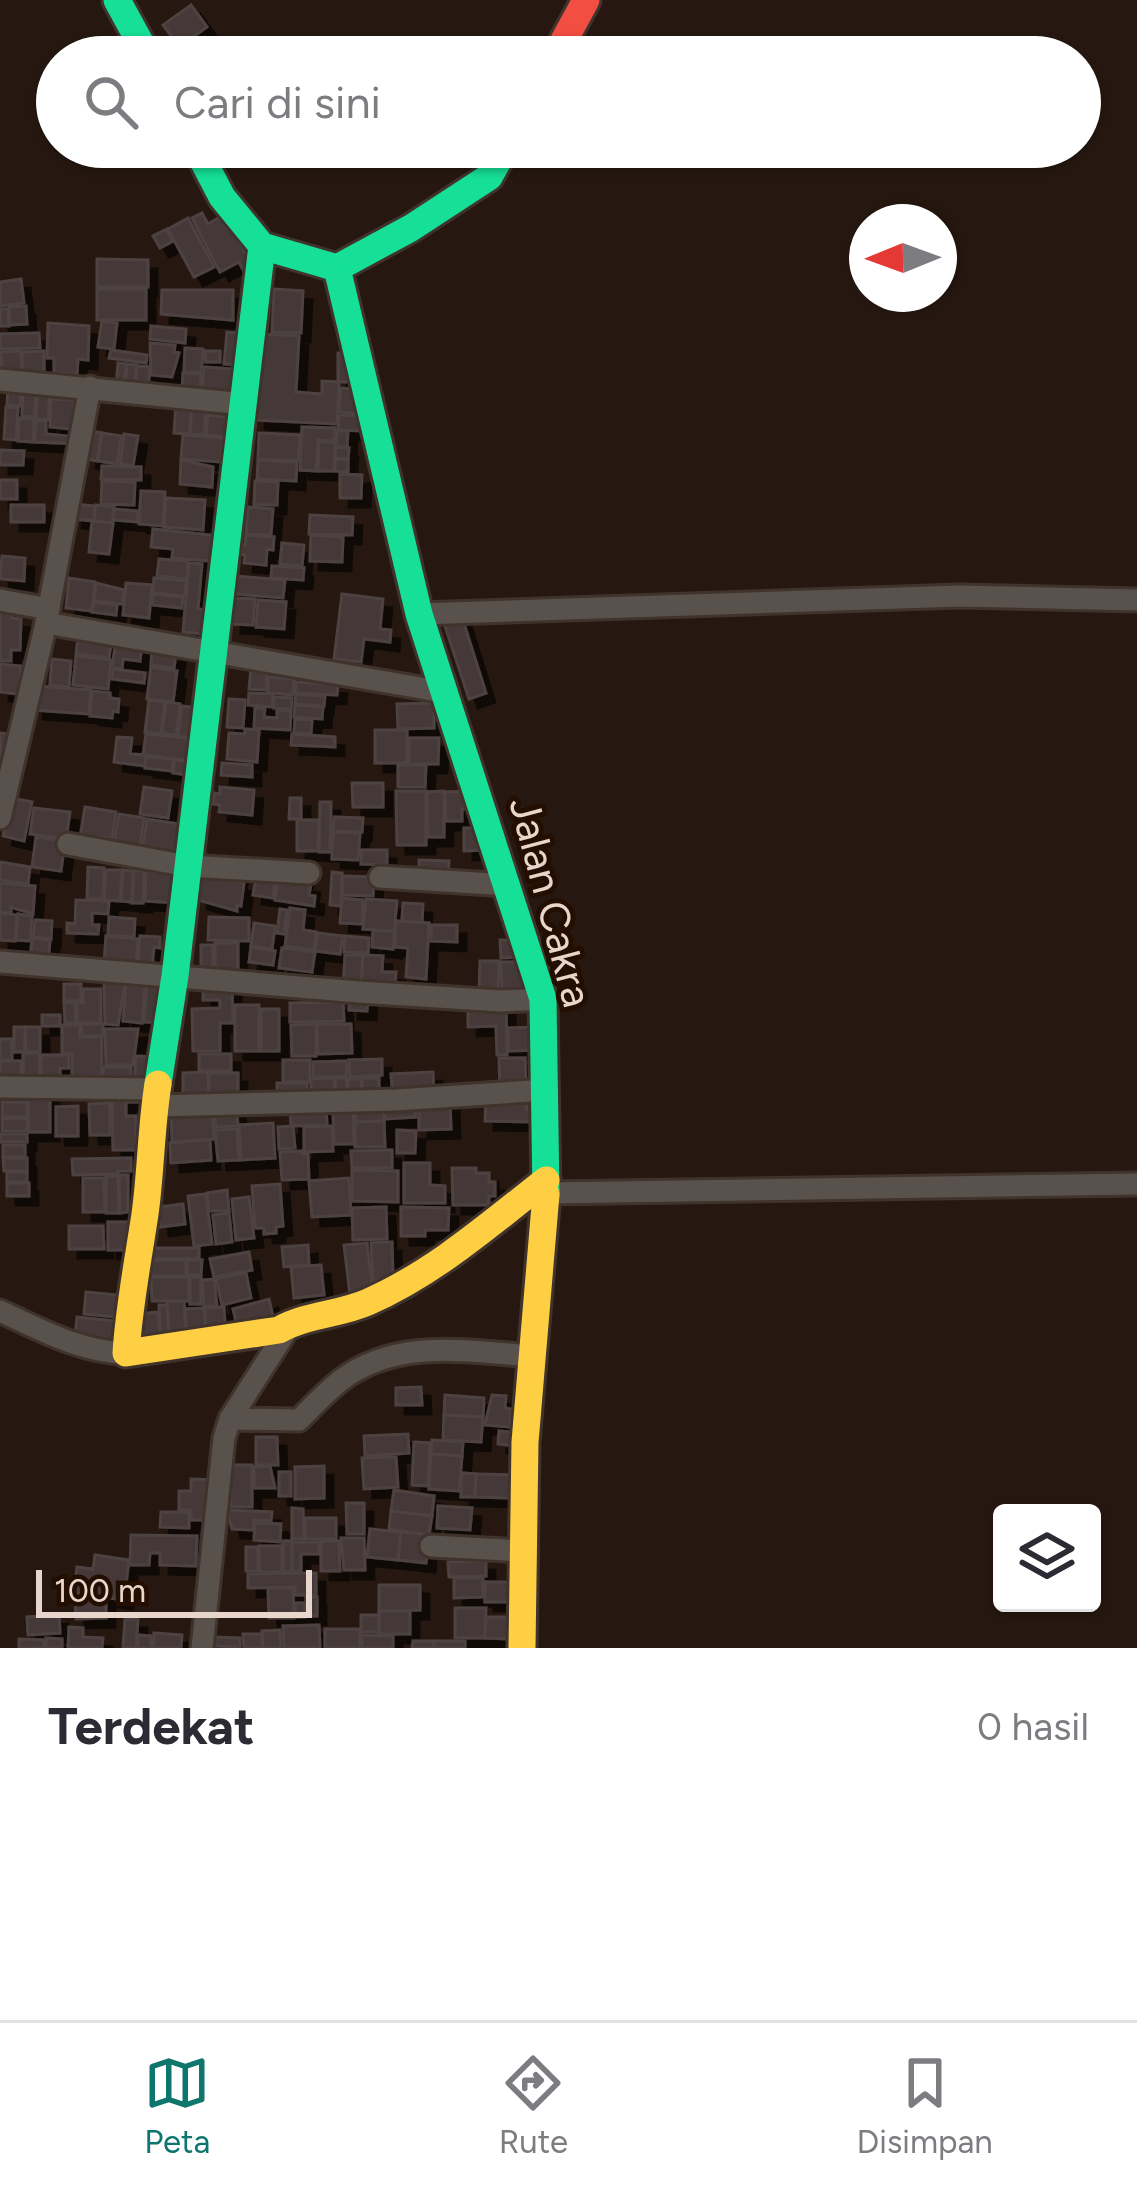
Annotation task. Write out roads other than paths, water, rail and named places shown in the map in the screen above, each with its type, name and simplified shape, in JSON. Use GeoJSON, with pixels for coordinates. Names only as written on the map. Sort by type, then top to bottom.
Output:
{"type":"FeatureCollection","features":[{"type":"Feature","properties":{"kind":"street"},"geometry":{"type":"LineString","coordinates":[[566,36],[586,0]]}},
{"type":"Feature","properties":{"kind":"street"},"geometry":{"type":"LineString","coordinates":[[127,4],[140,36]]}},
{"type":"Feature","properties":{"kind":"street"},"geometry":{"type":"LineString","coordinates":[[206,168],[222,197],[262,246],[337,268],[411,229],[489,178],[494,168]]}},
{"type":"Feature","properties":{"kind":"street"},"geometry":{"type":"LineString","coordinates":[[126,1353],[262,246]]}},
{"type":"Feature","properties":{"kind":"street","name":"Jalan Cakra"},"geometry":{"type":"LineString","coordinates":[[337,268],[419,614],[543,999],[546,1186],[521,1551],[522,1648]]}},
{"type":"Feature","properties":{"kind":"street"},"geometry":{"type":"LineString","coordinates":[[0,380],[245,404]]}},
{"type":"Feature","properties":{"kind":"street"},"geometry":{"type":"LineString","coordinates":[[0,818],[48,616],[90,387]]}},
{"type":"Feature","properties":{"kind":"street"},"geometry":{"type":"LineString","coordinates":[[419,614],[960,596],[1137,600]]}},
{"type":"Feature","properties":{"kind":"street"},"geometry":{"type":"LineString","coordinates":[[0,600],[213,655],[444,692]]}},
{"type":"Feature","properties":{"kind":"street"},"geometry":{"type":"LineString","coordinates":[[68,844],[188,866],[309,874]]}},
{"type":"Feature","properties":{"kind":"street"},"geometry":{"type":"LineString","coordinates":[[380,877],[508,885]]}},
{"type":"Feature","properties":{"kind":"street"},"geometry":{"type":"LineString","coordinates":[[0,962],[501,1001],[543,999]]}},
{"type":"Feature","properties":{"kind":"street"},"geometry":{"type":"LineString","coordinates":[[0,1087],[156,1097],[396,1100],[545,1090]]}},
{"type":"Feature","properties":{"kind":"street"},"geometry":{"type":"LineString","coordinates":[[2,1310],[71,1343],[105,1353],[279,1330],[292,1321],[364,1304],[418,1275],[546,1186],[1137,1184]]}},
{"type":"Feature","properties":{"kind":"street"},"geometry":{"type":"LineString","coordinates":[[202,1648],[217,1533],[220,1458],[230,1419],[292,1321]]}},
{"type":"Feature","properties":{"kind":"street"},"geometry":{"type":"LineString","coordinates":[[230,1419],[299,1420],[358,1370],[412,1352],[445,1349],[532,1356]]}},
{"type":"Feature","properties":{"kind":"street"},"geometry":{"type":"LineString","coordinates":[[431,1546],[521,1551]]}}]}
